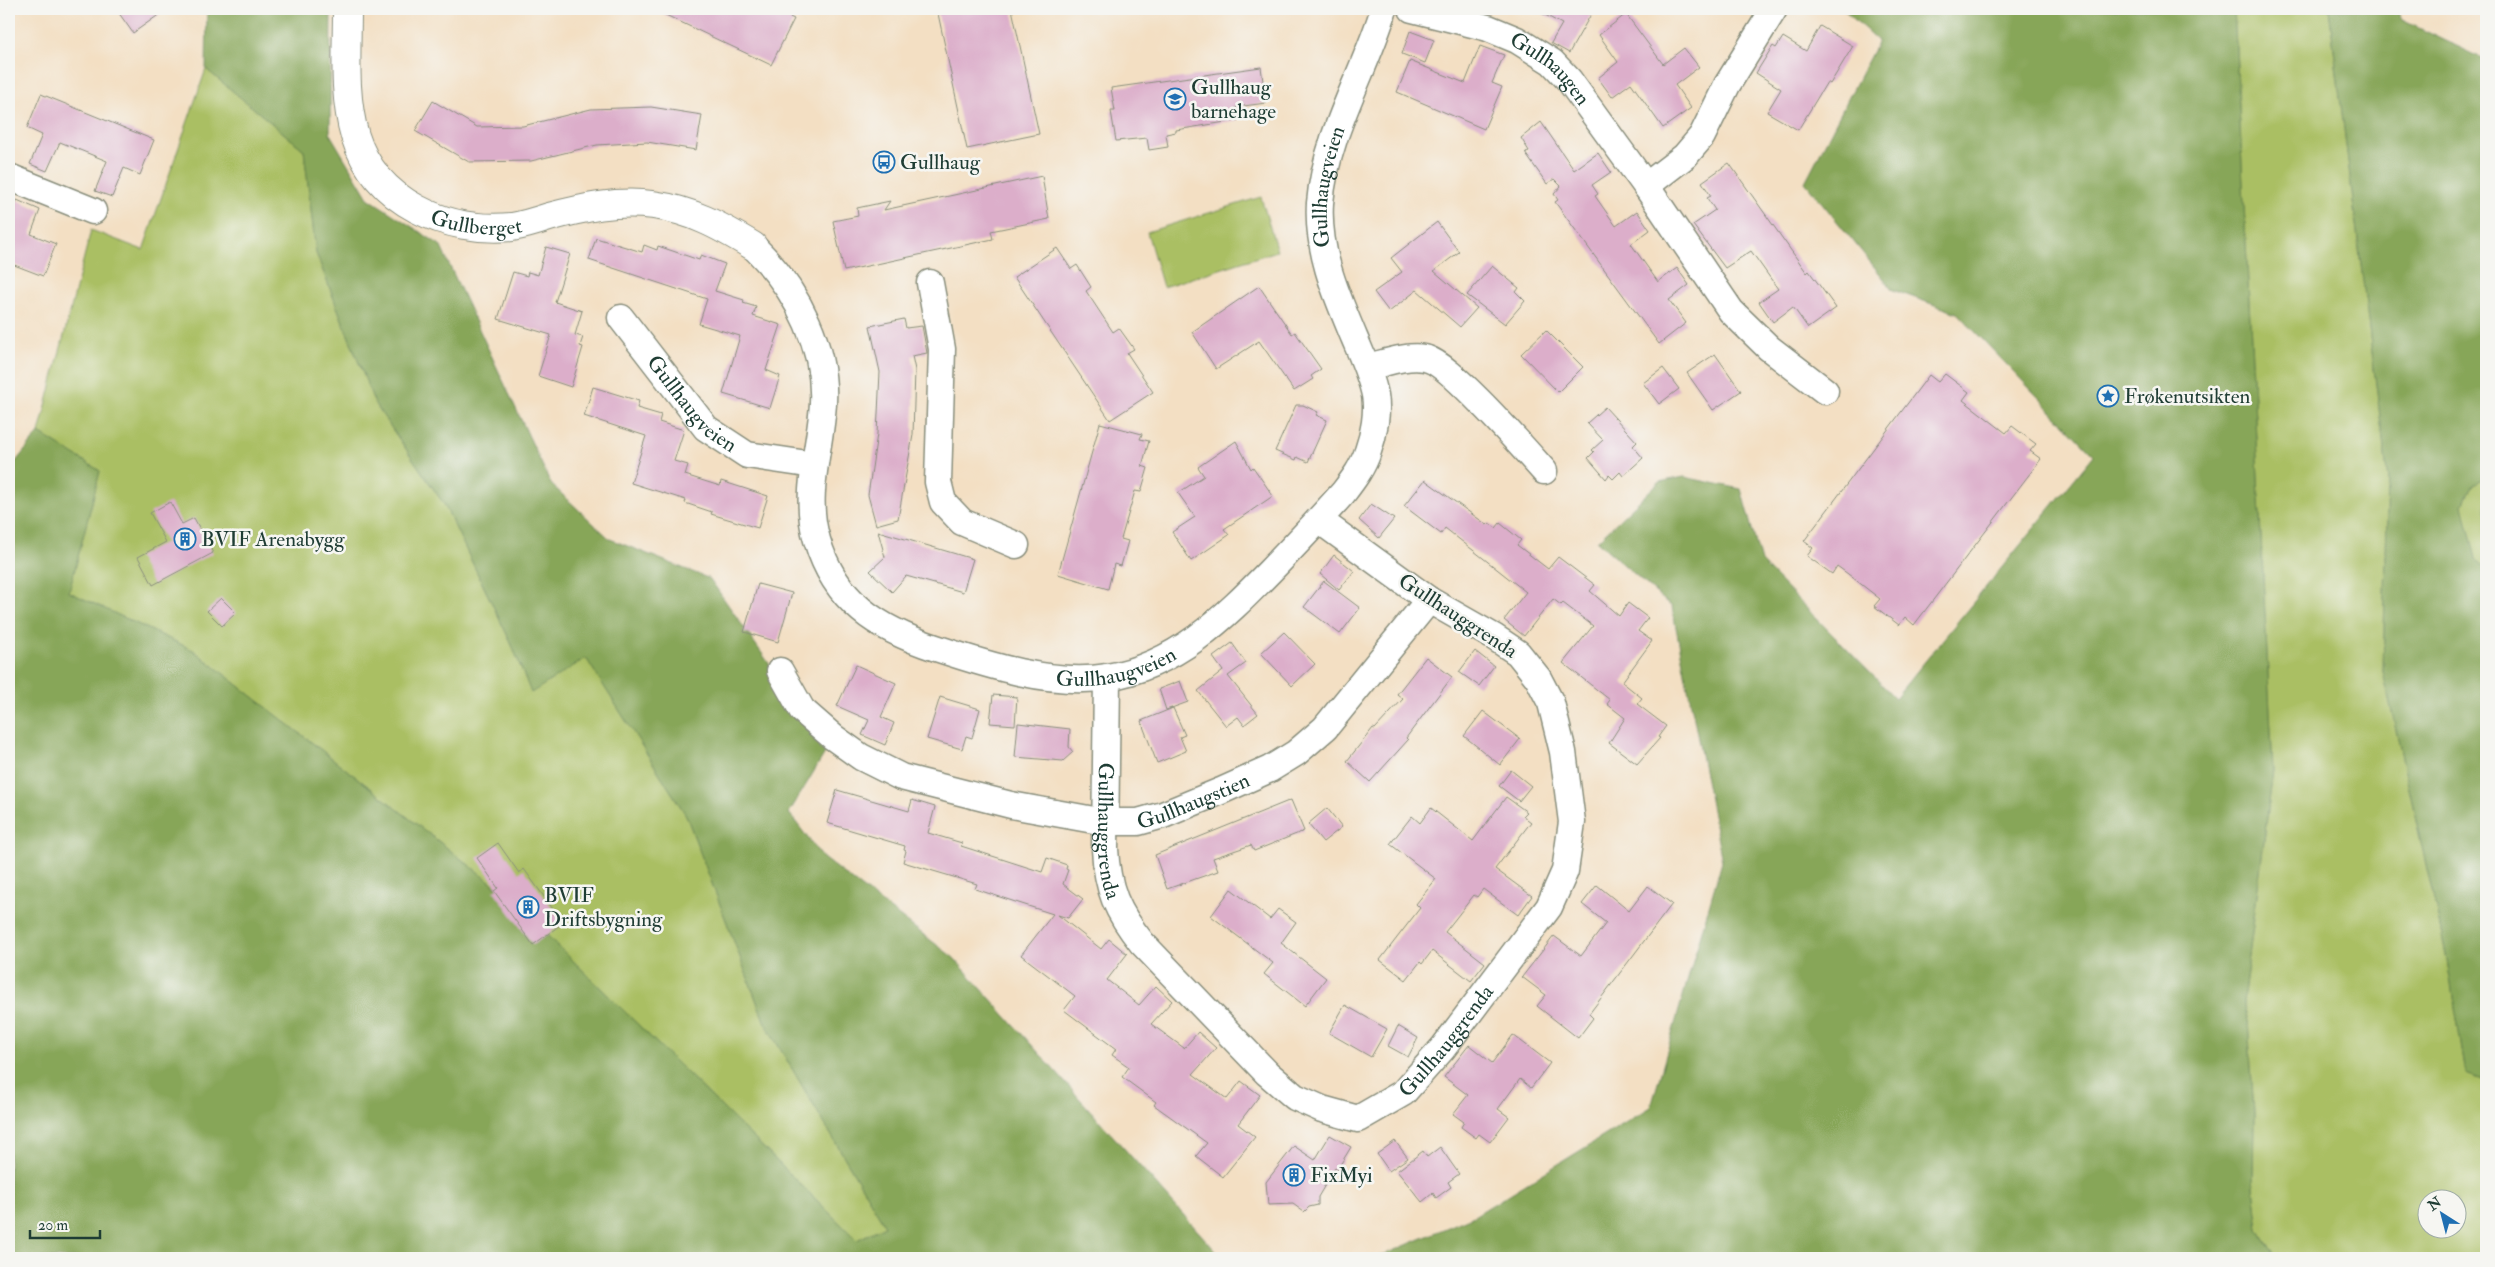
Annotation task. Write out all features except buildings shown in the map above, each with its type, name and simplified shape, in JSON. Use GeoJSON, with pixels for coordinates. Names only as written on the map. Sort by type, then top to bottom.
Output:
{"type":"FeatureCollection","features":[{"type":"Feature","properties":{"kind":"street","name":"Gullberget"},"geometry":{"type":"LineString","coordinates":[[347,9],[348,90],[355,135],[360,151],[371,168],[390,190],[411,208],[436,218],[460,224],[486,227],[513,227],[600,205],[652,205],[681,210],[712,221],[753,246]]}},
{"type":"Feature","properties":{"kind":"street","name":"Gullhaugveien"},"geometry":{"type":"LineString","coordinates":[[753,246],[768,261],[791,291],[802,309],[811,332],[823,384],[823,413],[814,465],[812,516],[816,538],[830,572],[852,604],[867,616],[909,639],[1014,671],[1076,678],[1107,677],[1162,660],[1197,640],[1227,615],[1343,493],[1358,472],[1368,451],[1374,423],[1375,396],[1367,367],[1337,298],[1325,263],[1320,204],[1328,152],[1339,120],[1376,35],[1384,9]]}},
{"type":"Feature","properties":{"kind":"street","name":"Gullhaugen"},"geometry":{"type":"LineString","coordinates":[[1412,9],[1488,28],[1517,40],[1552,62],[1569,80],[1646,186],[1731,311],[1769,348],[1825,391]]}},
{"type":"Feature","properties":{"kind":"street"},"geometry":{"type":"LineString","coordinates":[[1646,186],[1685,156],[1702,136],[1727,85],[1774,9]]}},
{"type":"Feature","properties":{"kind":"street"},"geometry":{"type":"LineString","coordinates":[[9,177],[93,211]]}},
{"type":"Feature","properties":{"kind":"street"},"geometry":{"type":"LineString","coordinates":[[930,283],[942,349],[938,482],[943,502],[962,522],[1016,545]]}},
{"type":"Feature","properties":{"kind":"street","name":"Gullhaugveien"},"geometry":{"type":"LineString","coordinates":[[621,318],[706,428],[747,455],[814,465]]}},
{"type":"Feature","properties":{"kind":"street"},"geometry":{"type":"LineString","coordinates":[[1367,367],[1414,357],[1426,358],[1442,367],[1467,390],[1544,471]]}},
{"type":"Feature","properties":{"kind":"street","name":"Gullhauggrenda"},"geometry":{"type":"LineString","coordinates":[[1107,677],[1106,875],[1112,896],[1125,922],[1142,944],[1267,1073],[1296,1097],[1322,1109],[1358,1119],[1403,1093],[1443,1048],[1549,907],[1564,871],[1572,822],[1563,752],[1551,703],[1538,678],[1518,653],[1429,600],[1319,520]]}},
{"type":"Feature","properties":{"kind":"street","name":"Gullhaugstien"},"geometry":{"type":"LineString","coordinates":[[780,671],[802,710],[832,737],[861,757],[901,777],[1011,806],[1105,822],[1138,822],[1163,815],[1270,769],[1296,753],[1325,728],[1429,600]]}},
{"type":"Feature","properties":{"kind":"green space"},"geometry":{"type":"Polygon","coordinates":[[[207,9],[331,9],[330,134],[368,198],[440,245],[551,484],[610,539],[710,579],[828,748],[789,813],[823,858],[954,958],[1222,1258],[9,1258],[9,470],[39,433],[100,471],[69,592],[193,650],[501,890],[857,1240],[885,1226],[765,1023],[686,815],[586,658],[531,693],[512,645],[444,504],[375,404],[316,253],[304,150],[206,69],[207,9]]]}},
{"type":"Feature","properties":{"kind":"green space"},"geometry":{"type":"Polygon","coordinates":[[[1843,9],[2234,9],[2273,771],[2243,1002],[2248,1021],[2254,1114],[2253,1180],[2259,1229],[2276,1258],[1376,1258],[1474,1216],[1651,1107],[1722,861],[1672,607],[1597,541],[1659,482],[1684,477],[1741,489],[1761,562],[1895,698],[2094,455],[1957,313],[1893,290],[1805,182],[1878,41],[1843,9]]]}},
{"type":"Feature","properties":{"kind":"green space"},"geometry":{"type":"Polygon","coordinates":[[[2234,9],[2329,9],[2388,480],[2383,672],[2446,954],[2466,1074],[2486,1081],[2486,1258],[2276,1258],[2259,1229],[2253,1180],[2254,1114],[2248,1021],[2243,1002],[2273,771],[2234,9]]]}},
{"type":"Feature","properties":{"kind":"green space"},"geometry":{"type":"Polygon","coordinates":[[[2329,9],[2396,9],[2402,20],[2486,60],[2486,476],[2472,485],[2463,505],[2476,559],[2486,570],[2486,1081],[2466,1074],[2446,954],[2383,672],[2388,480],[2329,9]]]}},
{"type":"Feature","properties":{"kind":"green space"},"geometry":{"type":"Polygon","coordinates":[[[206,69],[304,150],[316,253],[375,404],[444,504],[512,645],[531,692],[586,658],[686,815],[765,1023],[885,1226],[857,1240],[501,890],[193,650],[69,592],[100,471],[39,433],[91,230],[143,250],[206,69]]]}},
{"type":"Feature","properties":{"kind":"green space"},"geometry":{"type":"Polygon","coordinates":[[[1261,197],[1277,251],[1163,287],[1147,232],[1261,197]]]}},
{"type":"Feature","properties":{"kind":"green space"},"geometry":{"type":"Polygon","coordinates":[[[2486,476],[2486,570],[2476,559],[2463,505],[2472,485],[2486,476]]]}},
{"type":"Feature","properties":{"kind":"place","name":"Gullhaug barnehage"},"geometry":{"type":"Point","coordinates":[1175,99]}},
{"type":"Feature","properties":{"kind":"place","name":"Gullhaug"},"geometry":{"type":"Point","coordinates":[884,162]}},
{"type":"Feature","properties":{"kind":"place","name":"Frøkenutsikten"},"geometry":{"type":"Point","coordinates":[2108,396]}},
{"type":"Feature","properties":{"kind":"place","name":"BVIF Arenabygg"},"geometry":{"type":"Point","coordinates":[185,539]}},
{"type":"Feature","properties":{"kind":"place","name":"BVIF Driftsbygning"},"geometry":{"type":"Point","coordinates":[528,907]}},
{"type":"Feature","properties":{"kind":"place","name":"FixMyi"},"geometry":{"type":"Point","coordinates":[1294,1175]}}]}
